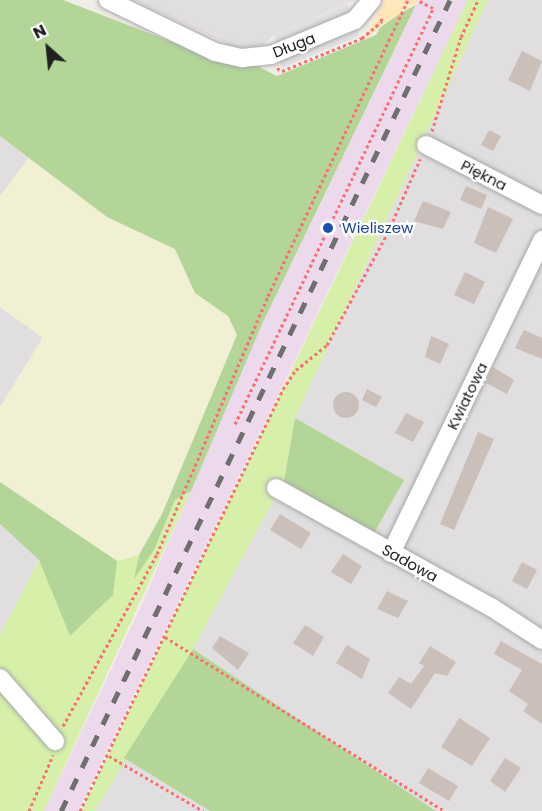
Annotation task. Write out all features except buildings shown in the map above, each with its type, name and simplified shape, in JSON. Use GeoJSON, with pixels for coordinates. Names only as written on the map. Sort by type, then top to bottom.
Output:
{"type":"FeatureCollection","features":[{"type":"Feature","properties":{"kind":"street","name":"Długa"},"geometry":{"type":"LineString","coordinates":[[108,0],[215,52],[242,58],[271,55],[355,20],[372,0]]}},
{"type":"Feature","properties":{"kind":"street","name":"Piękna"},"geometry":{"type":"LineString","coordinates":[[426,145],[542,205]]}},
{"type":"Feature","properties":{"kind":"street","name":"Kwiatowa"},"geometry":{"type":"LineString","coordinates":[[391,553],[542,240]]}},
{"type":"Feature","properties":{"kind":"street","name":"Sadowa"},"geometry":{"type":"LineString","coordinates":[[276,488],[542,640]]}},
{"type":"Feature","properties":{"kind":"street"},"geometry":{"type":"LineString","coordinates":[[0,678],[55,741]]}},
{"type":"Feature","properties":{"kind":"path"},"geometry":{"type":"LineString","coordinates":[[30,811],[52,762],[55,741],[157,554],[268,296],[408,0]]}},
{"type":"Feature","properties":{"kind":"path"},"geometry":{"type":"LineString","coordinates":[[235,424],[433,8],[417,0]]}},
{"type":"Feature","properties":{"kind":"path"},"geometry":{"type":"LineString","coordinates":[[80,811],[282,389],[296,370],[327,345],[388,232],[440,112],[461,38],[478,0]]}},
{"type":"Feature","properties":{"kind":"path"},"geometry":{"type":"LineString","coordinates":[[325,53],[362,38]]}},
{"type":"Feature","properties":{"kind":"path"},"geometry":{"type":"LineString","coordinates":[[165,637],[445,811]]}},
{"type":"Feature","properties":{"kind":"path"},"geometry":{"type":"LineString","coordinates":[[108,756],[203,811]]}},
{"type":"Feature","properties":{"kind":"shaded area"},"geometry":{"type":"Polygon","coordinates":[[[133,0],[355,0],[274,35],[262,46],[236,48],[133,0]]]}},
{"type":"Feature","properties":{"kind":"shaded area"},"geometry":{"type":"Polygon","coordinates":[[[419,0],[468,0],[78,811],[44,811],[143,602],[263,322],[419,0]]]}},
{"type":"Feature","properties":{"kind":"shaded area"},"geometry":{"type":"Polygon","coordinates":[[[488,0],[542,0],[542,811],[436,811],[193,649],[284,481],[373,535],[403,480],[295,418],[488,0]]]}},
{"type":"Feature","properties":{"kind":"shaded area"},"geometry":{"type":"Polygon","coordinates":[[[347,4],[352,15],[279,46],[274,35],[347,4]]]}},
{"type":"Feature","properties":{"kind":"shaded area"},"geometry":{"type":"Polygon","coordinates":[[[355,26],[359,36],[282,68],[278,59],[355,26]]]}},
{"type":"Feature","properties":{"kind":"shaded area"},"geometry":{"type":"Polygon","coordinates":[[[0,136],[29,158],[0,196],[0,136]]]}},
{"type":"Feature","properties":{"kind":"shaded area"},"geometry":{"type":"Polygon","coordinates":[[[29,158],[107,217],[175,249],[195,293],[228,316],[237,335],[162,514],[139,555],[117,561],[0,482],[0,407],[43,338],[0,307],[0,196],[29,158]]]}},
{"type":"Feature","properties":{"kind":"shaded area"},"geometry":{"type":"Polygon","coordinates":[[[0,307],[43,337],[0,407],[0,307]]]}},
{"type":"Feature","properties":{"kind":"shaded area"},"geometry":{"type":"Polygon","coordinates":[[[0,524],[39,560],[0,635],[0,524]]]}},
{"type":"Feature","properties":{"kind":"shaded area"},"geometry":{"type":"Polygon","coordinates":[[[124,758],[210,811],[95,811],[124,758]]]}},
{"type":"Feature","properties":{"kind":"green space"},"geometry":{"type":"Polygon","coordinates":[[[0,0],[63,0],[203,54],[247,61],[277,76],[376,35],[383,22],[416,5],[263,322],[191,491],[175,500],[154,550],[134,579],[139,555],[162,514],[237,335],[228,316],[195,293],[175,249],[107,217],[0,136],[0,0]]]}},
{"type":"Feature","properties":{"kind":"green space"},"geometry":{"type":"Polygon","coordinates":[[[468,0],[488,0],[295,418],[284,481],[193,649],[95,811],[81,811],[468,0]]]}},
{"type":"Feature","properties":{"kind":"green space"},"geometry":{"type":"Polygon","coordinates":[[[295,418],[404,480],[373,535],[284,481],[295,418]]]}},
{"type":"Feature","properties":{"kind":"green space"},"geometry":{"type":"Polygon","coordinates":[[[0,482],[117,561],[113,595],[70,636],[39,560],[0,524],[0,482]]]}},
{"type":"Feature","properties":{"kind":"green space"},"geometry":{"type":"Polygon","coordinates":[[[191,491],[44,811],[0,811],[0,686],[56,733],[49,719],[0,672],[0,635],[39,560],[70,636],[113,595],[117,561],[139,555],[135,576],[154,550],[175,500],[191,491]]]}},
{"type":"Feature","properties":{"kind":"green space"},"geometry":{"type":"Polygon","coordinates":[[[193,649],[436,811],[210,811],[124,758],[193,649]]]}},
{"type":"Feature","properties":{"kind":"sand"},"geometry":{"type":"Polygon","coordinates":[[[385,0],[419,0],[363,40],[385,0]]]}},
{"type":"Feature","properties":{"kind":"railway"},"geometry":{"type":"LineString","coordinates":[[61,811],[450,0]]}},
{"type":"Feature","properties":{"kind":"place","name":"Wieliszew"},"geometry":{"type":"Point","coordinates":[328,228]}}]}
